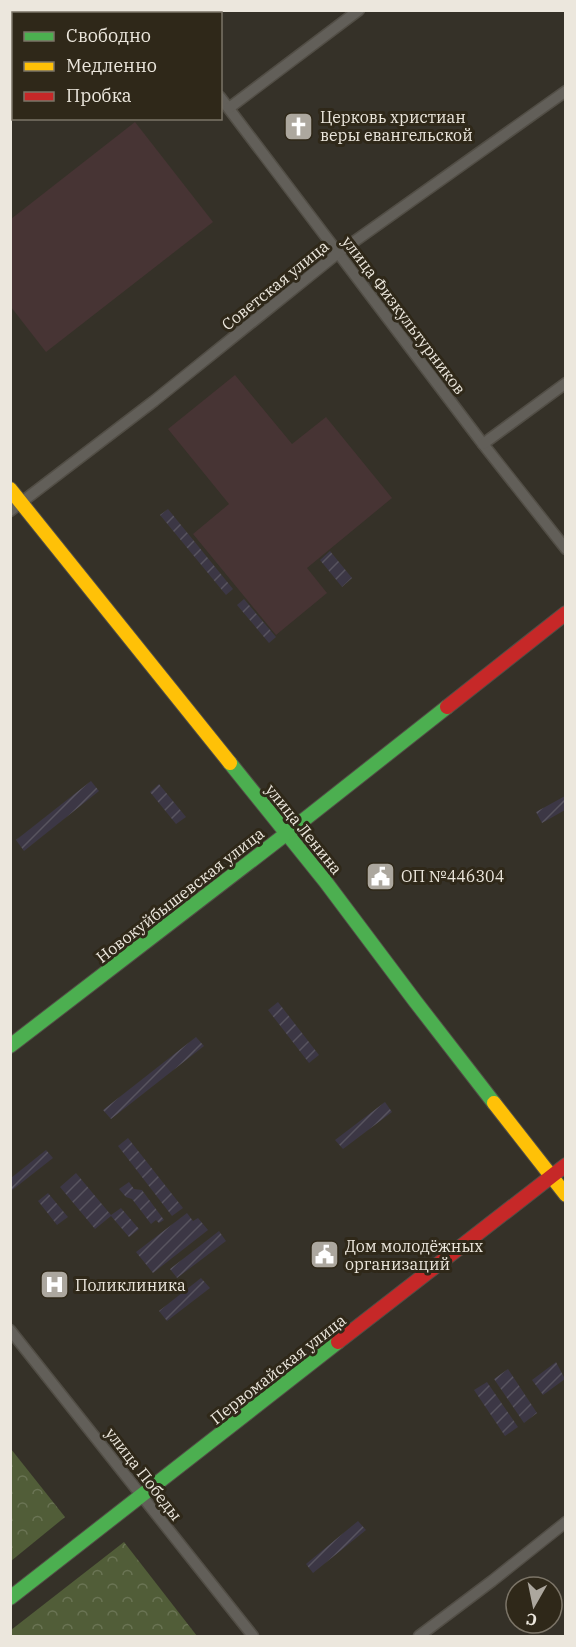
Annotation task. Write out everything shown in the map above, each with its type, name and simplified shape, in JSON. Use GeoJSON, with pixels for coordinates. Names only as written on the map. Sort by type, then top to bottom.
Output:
{"type":"FeatureCollection","features":[{"type":"Feature","properties":{"kind":"street"},"geometry":{"type":"LineString","coordinates":[[229,108],[359,10]]}},
{"type":"Feature","properties":{"kind":"street","name":"Советская улица"},"geometry":{"type":"LineString","coordinates":[[16,507],[154,401],[338,253],[566,91]]}},
{"type":"Feature","properties":{"kind":"street","name":"улица Физкультурников"},"geometry":{"type":"LineString","coordinates":[[222,100],[483,444],[566,549]]}},
{"type":"Feature","properties":{"kind":"street"},"geometry":{"type":"LineString","coordinates":[[483,444],[566,383]]}},
{"type":"Feature","properties":{"kind":"street","name":"улица Ленина"},"geometry":{"type":"LineString","coordinates":[[10,489],[16,507],[325,881],[566,1195]]}},
{"type":"Feature","properties":{"kind":"street","name":"Новокуйбышевская улица"},"geometry":{"type":"LineString","coordinates":[[10,1046],[286,834],[566,613]]}},
{"type":"Feature","properties":{"kind":"street","name":"Первомайская улица"},"geometry":{"type":"LineString","coordinates":[[10,1598],[566,1165]]}},
{"type":"Feature","properties":{"kind":"street","name":"улица Победы"},"geometry":{"type":"LineString","coordinates":[[10,1330],[253,1636]]}},
{"type":"Feature","properties":{"kind":"street"},"geometry":{"type":"LineString","coordinates":[[418,1636],[566,1522]]}},
{"type":"Feature","properties":{"kind":"shaded area"},"geometry":{"type":"Polygon","coordinates":[[[135,122],[213,222],[46,352],[11,307],[11,219],[135,122]]]}},
{"type":"Feature","properties":{"kind":"shaded area"},"geometry":{"type":"Polygon","coordinates":[[[235,375],[292,444],[326,417],[392,498],[307,568],[327,593],[276,635],[193,534],[229,504],[168,429],[235,375]]]}},
{"type":"Feature","properties":{"kind":"shaded area"},"geometry":{"type":"Polygon","coordinates":[[[168,509],[233,589],[226,595],[160,515],[168,509]]]}},
{"type":"Feature","properties":{"kind":"shaded area"},"geometry":{"type":"Polygon","coordinates":[[[330,551],[352,578],[342,587],[320,560],[330,551]]]}},
{"type":"Feature","properties":{"kind":"shaded area"},"geometry":{"type":"Polygon","coordinates":[[[244,599],[276,637],[269,643],[237,605],[244,599]]]}},
{"type":"Feature","properties":{"kind":"shaded area"},"geometry":{"type":"Polygon","coordinates":[[[91,781],[99,791],[24,851],[16,840],[91,781]]]}},
{"type":"Feature","properties":{"kind":"shaded area"},"geometry":{"type":"Polygon","coordinates":[[[159,784],[186,817],[176,824],[150,792],[159,784]]]}},
{"type":"Feature","properties":{"kind":"shaded area"},"geometry":{"type":"Polygon","coordinates":[[[565,796],[565,810],[542,823],[536,812],[565,796]]]}},
{"type":"Feature","properties":{"kind":"shaded area"},"geometry":{"type":"Polygon","coordinates":[[[278,1002],[319,1055],[309,1063],[268,1010],[278,1002]]]}},
{"type":"Feature","properties":{"kind":"shaded area"},"geometry":{"type":"Polygon","coordinates":[[[196,1037],[204,1046],[111,1119],[103,1110],[196,1037]]]}},
{"type":"Feature","properties":{"kind":"shaded area"},"geometry":{"type":"Polygon","coordinates":[[[385,1102],[392,1112],[343,1149],[335,1140],[385,1102]]]}},
{"type":"Feature","properties":{"kind":"shaded area"},"geometry":{"type":"Polygon","coordinates":[[[128,1138],[183,1208],[172,1216],[118,1146],[128,1138]]]}},
{"type":"Feature","properties":{"kind":"shaded area"},"geometry":{"type":"Polygon","coordinates":[[[46,1150],[53,1158],[11,1191],[11,1178],[46,1150]]]}},
{"type":"Feature","properties":{"kind":"shaded area"},"geometry":{"type":"Polygon","coordinates":[[[76,1173],[111,1215],[121,1208],[139,1229],[129,1237],[111,1216],[95,1229],[60,1187],[76,1173]]]}},
{"type":"Feature","properties":{"kind":"shaded area"},"geometry":{"type":"Polygon","coordinates":[[[129,1182],[134,1189],[142,1190],[164,1220],[159,1223],[156,1220],[151,1224],[132,1199],[126,1197],[119,1189],[129,1182]]]}},
{"type":"Feature","properties":{"kind":"shaded area"},"geometry":{"type":"Polygon","coordinates":[[[48,1193],[68,1217],[57,1225],[38,1201],[48,1193]]]}},
{"type":"Feature","properties":{"kind":"shaded area"},"geometry":{"type":"Polygon","coordinates":[[[187,1213],[193,1221],[198,1218],[208,1230],[153,1273],[136,1252],[187,1213]]]}},
{"type":"Feature","properties":{"kind":"shaded area"},"geometry":{"type":"Polygon","coordinates":[[[219,1231],[226,1241],[177,1278],[170,1269],[219,1231]]]}},
{"type":"Feature","properties":{"kind":"shaded area"},"geometry":{"type":"Polygon","coordinates":[[[201,1278],[210,1288],[167,1321],[159,1311],[201,1278]]]}},
{"type":"Feature","properties":{"kind":"shaded area"},"geometry":{"type":"Polygon","coordinates":[[[556,1362],[565,1379],[543,1395],[532,1380],[556,1362]]]}},
{"type":"Feature","properties":{"kind":"shaded area"},"geometry":{"type":"Polygon","coordinates":[[[508,1369],[537,1413],[524,1423],[494,1379],[508,1369]]]}},
{"type":"Feature","properties":{"kind":"shaded area"},"geometry":{"type":"Polygon","coordinates":[[[487,1382],[518,1427],[505,1436],[474,1390],[487,1382]]]}},
{"type":"Feature","properties":{"kind":"shaded area"},"geometry":{"type":"Polygon","coordinates":[[[358,1521],[366,1530],[313,1573],[306,1564],[358,1521]]]}},
{"type":"Feature","properties":{"kind":"green space"},"geometry":{"type":"Polygon","coordinates":[[[11,1449],[65,1517],[10,1561],[11,1449]]]}},
{"type":"Feature","properties":{"kind":"green space"},"geometry":{"type":"Polygon","coordinates":[[[124,1542],[197,1636],[11,1636],[11,1630],[124,1542]]]}},
{"type":"Feature","properties":{"kind":"traffic: fast"},"geometry":{"type":"LineString","coordinates":[[10,1046],[447,707]]}},
{"type":"Feature","properties":{"kind":"traffic: fast"},"geometry":{"type":"LineString","coordinates":[[230,763],[325,881],[494,1103]]}},
{"type":"Feature","properties":{"kind":"traffic: fast"},"geometry":{"type":"LineString","coordinates":[[10,1598],[338,1342]]}},
{"type":"Feature","properties":{"kind":"traffic: slow"},"geometry":{"type":"LineString","coordinates":[[10,489],[230,763]]}},
{"type":"Feature","properties":{"kind":"traffic: slow"},"geometry":{"type":"LineString","coordinates":[[494,1103],[566,1195]]}},
{"type":"Feature","properties":{"kind":"traffic: jam"},"geometry":{"type":"LineString","coordinates":[[447,707],[566,613]]}},
{"type":"Feature","properties":{"kind":"traffic: jam"},"geometry":{"type":"LineString","coordinates":[[338,1342],[566,1165]]}},
{"type":"Feature","properties":{"kind":"place","name":"Церковь христиан веры евангельской"},"geometry":{"type":"Point","coordinates":[299,126]}},
{"type":"Feature","properties":{"kind":"place","name":"ОП №446304"},"geometry":{"type":"Point","coordinates":[380,876]}},
{"type":"Feature","properties":{"kind":"place","name":"Дом молодёжных организаций"},"geometry":{"type":"Point","coordinates":[324,1255]}},
{"type":"Feature","properties":{"kind":"place","name":"Поликлиника"},"geometry":{"type":"Point","coordinates":[54,1285]}}]}
